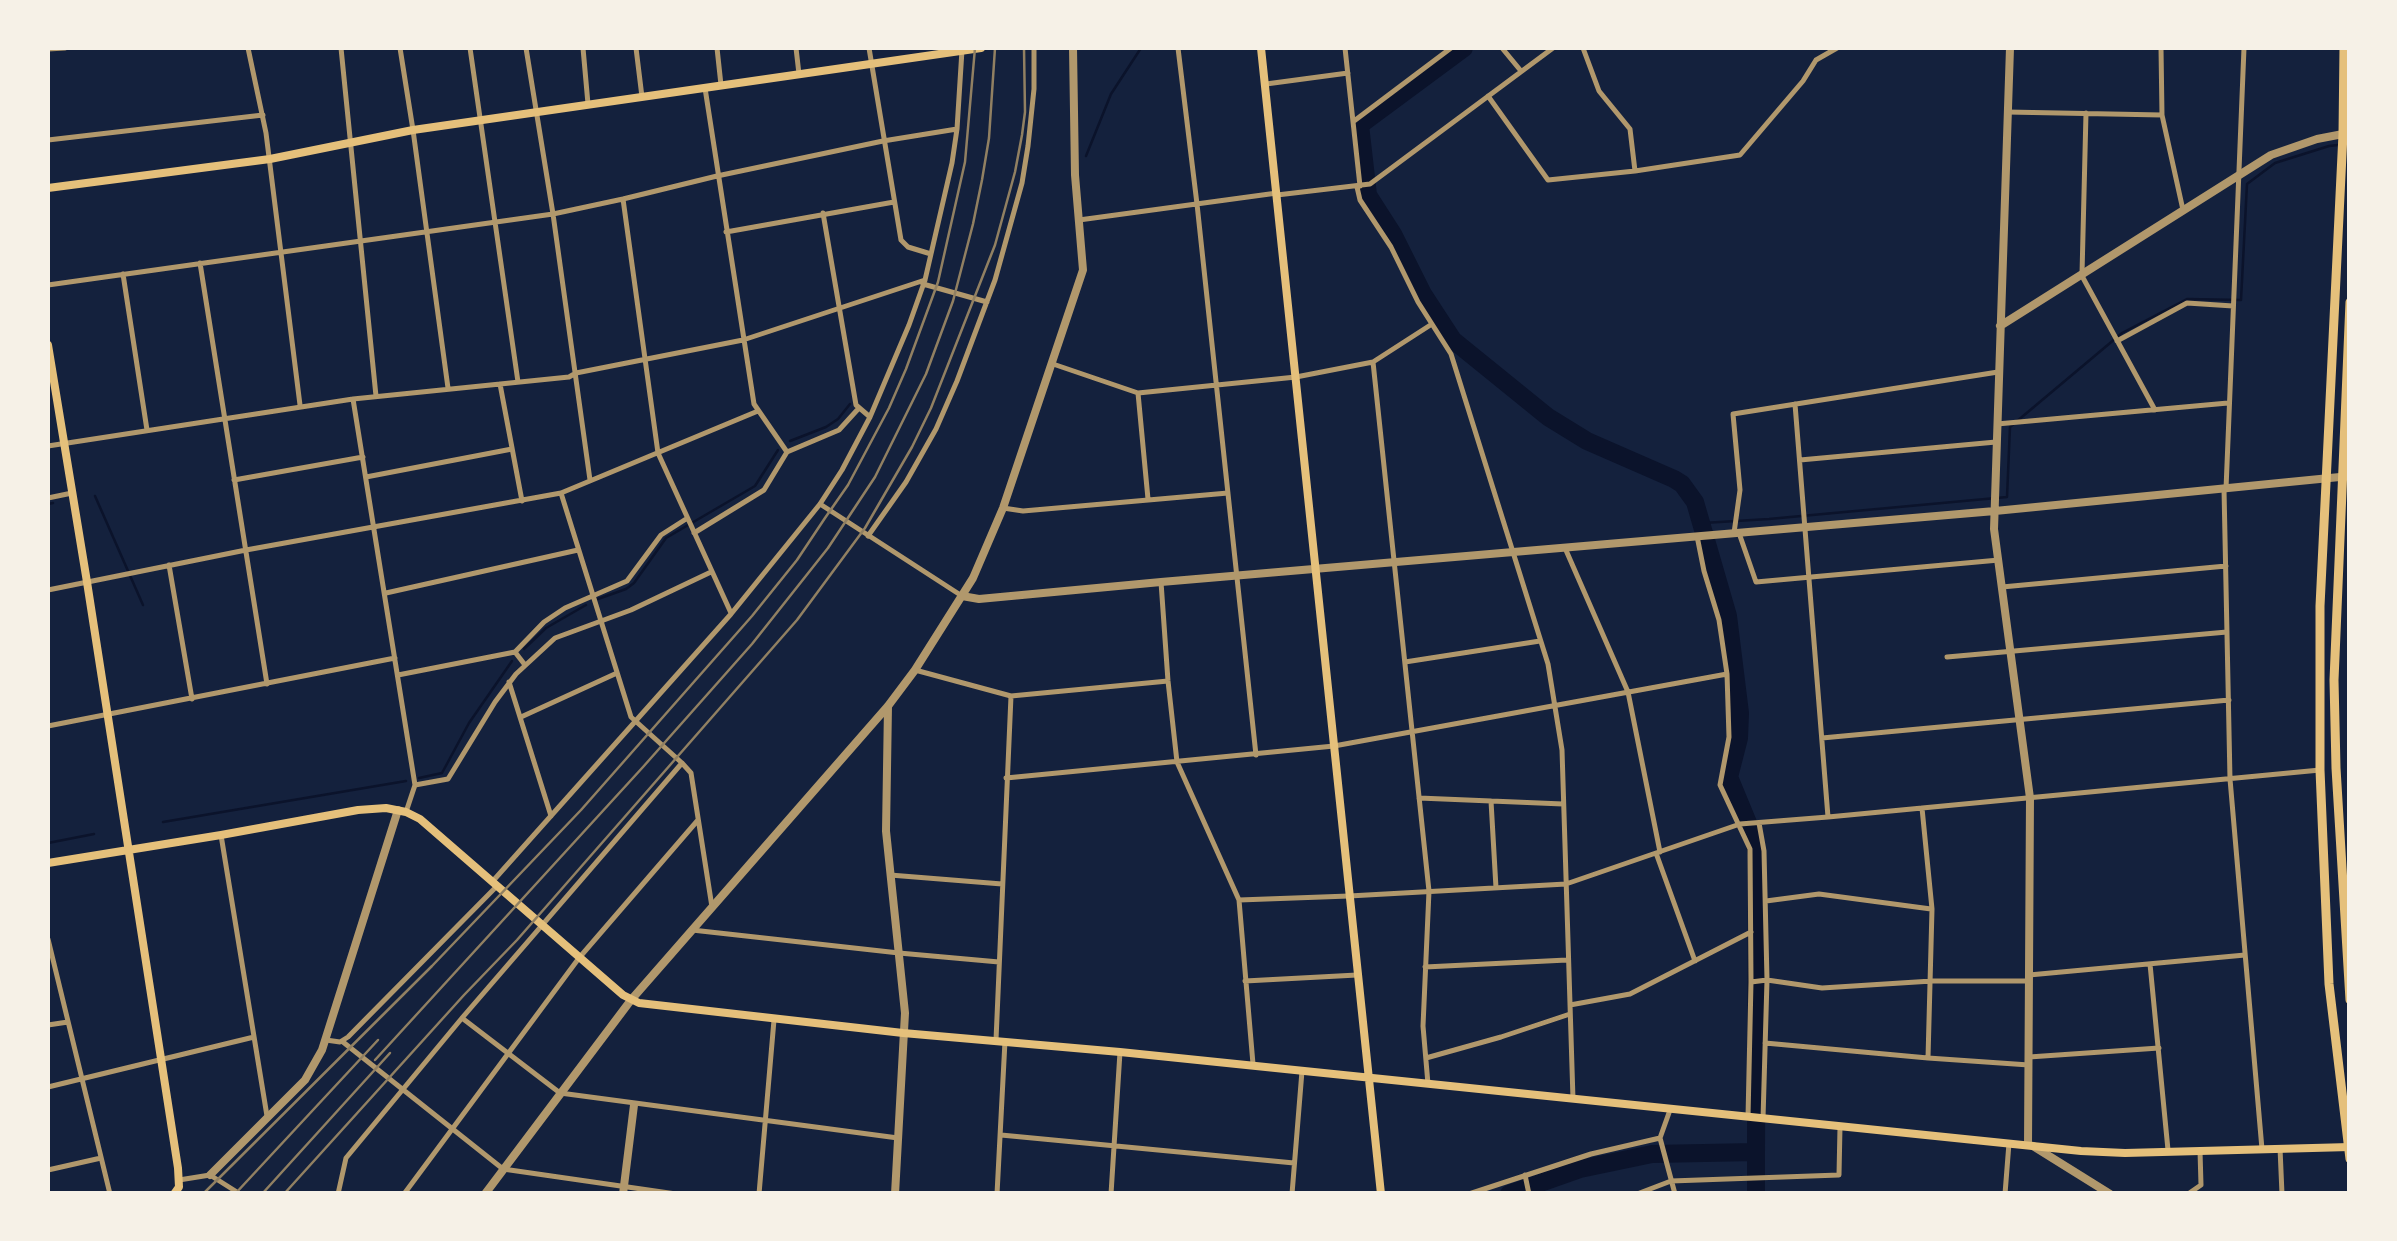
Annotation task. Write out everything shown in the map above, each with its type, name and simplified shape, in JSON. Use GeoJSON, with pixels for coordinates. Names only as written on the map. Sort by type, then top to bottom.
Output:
{"type":"FeatureCollection","features":[{"type":"Feature","properties":{"kind":"highway"},"geometry":{"type":"LineString","coordinates":[[2344,48],[2346,134],[2320,606],[2320,770],[2330,984],[2350,1159]]}},
{"type":"Feature","properties":{"kind":"highway"},"geometry":{"type":"LineString","coordinates":[[2350,302],[2346,477],[2334,680],[2350,1000]]}},
{"type":"Feature","properties":{"kind":"main road"},"geometry":{"type":"LineString","coordinates":[[48,188],[270,159],[414,130],[981,48]]}},
{"type":"Feature","properties":{"kind":"main road"},"geometry":{"type":"LineString","coordinates":[[1261,48],[1381,1194]]}},
{"type":"Feature","properties":{"kind":"main road"},"geometry":{"type":"LineString","coordinates":[[48,345],[179,1189]]}},
{"type":"Feature","properties":{"kind":"main road"},"geometry":{"type":"LineString","coordinates":[[48,863],[380,808],[402,811],[429,826],[631,1000],[774,1020],[2030,1145],[2125,1153],[2349,1147]]}},
{"type":"Feature","properties":{"kind":"street"},"geometry":{"type":"LineString","coordinates":[[48,49],[65,48]]}},
{"type":"Feature","properties":{"kind":"street"},"geometry":{"type":"LineString","coordinates":[[248,48],[270,159],[300,407]]}},
{"type":"Feature","properties":{"kind":"street"},"geometry":{"type":"LineString","coordinates":[[341,48],[376,396]]}},
{"type":"Feature","properties":{"kind":"street"},"geometry":{"type":"LineString","coordinates":[[400,48],[448,388]]}},
{"type":"Feature","properties":{"kind":"street"},"geometry":{"type":"LineString","coordinates":[[470,48],[518,382]]}},
{"type":"Feature","properties":{"kind":"street"},"geometry":{"type":"LineString","coordinates":[[526,48],[590,481]]}},
{"type":"Feature","properties":{"kind":"street"},"geometry":{"type":"LineString","coordinates":[[583,48],[588,104]]}},
{"type":"Feature","properties":{"kind":"street"},"geometry":{"type":"LineString","coordinates":[[636,48],[642,97]]}},
{"type":"Feature","properties":{"kind":"street"},"geometry":{"type":"LineString","coordinates":[[717,48],[722,85]]}},
{"type":"Feature","properties":{"kind":"street"},"geometry":{"type":"LineString","coordinates":[[796,48],[799,74]]}},
{"type":"Feature","properties":{"kind":"street"},"geometry":{"type":"LineString","coordinates":[[869,48],[901,240],[908,247],[931,254]]}},
{"type":"Feature","properties":{"kind":"street"},"geometry":{"type":"LineString","coordinates":[[868,536],[906,482],[936,429],[987,302],[1022,179],[1032,113],[1034,48]]}},
{"type":"Feature","properties":{"kind":"street"},"geometry":{"type":"LineString","coordinates":[[485,1194],[631,1000],[888,706],[973,578],[1003,508],[1083,270],[1075,175],[1072,48]]}},
{"type":"Feature","properties":{"kind":"street"},"geometry":{"type":"LineString","coordinates":[[1178,48],[1256,754]]}},
{"type":"Feature","properties":{"kind":"street"},"geometry":{"type":"LineString","coordinates":[[1345,48],[1360,200],[1450,354],[1548,664],[1562,750],[1573,1099]]}},
{"type":"Feature","properties":{"kind":"street"},"geometry":{"type":"LineString","coordinates":[[1354,122],[1451,48]]}},
{"type":"Feature","properties":{"kind":"street"},"geometry":{"type":"LineString","coordinates":[[1502,48],[1521,71]]}},
{"type":"Feature","properties":{"kind":"street"},"geometry":{"type":"LineString","coordinates":[[1079,220],[1370,184],[1552,48]]}},
{"type":"Feature","properties":{"kind":"street"},"geometry":{"type":"LineString","coordinates":[[1583,48],[1599,91],[1630,129],[1635,171]]}},
{"type":"Feature","properties":{"kind":"street"},"geometry":{"type":"LineString","coordinates":[[1488,96],[1548,180],[1635,171],[1740,154],[1804,80],[1816,60],[1837,48]]}},
{"type":"Feature","properties":{"kind":"street"},"geometry":{"type":"LineString","coordinates":[[2010,48],[1995,511],[2030,798],[2030,1145],[2110,1194]]}},
{"type":"Feature","properties":{"kind":"street"},"geometry":{"type":"LineString","coordinates":[[2160,48],[2162,115],[2183,210]]}},
{"type":"Feature","properties":{"kind":"street"},"geometry":{"type":"LineString","coordinates":[[2244,48],[2225,489],[2228,700],[2230,779],[2262,1148]]}},
{"type":"Feature","properties":{"kind":"street"},"geometry":{"type":"LineString","coordinates":[[343,1042],[494,884],[731,614],[820,504],[870,418],[924,282],[957,130],[962,49]]}},
{"type":"Feature","properties":{"kind":"street"},"geometry":{"type":"LineString","coordinates":[[1266,84],[1348,73]]}},
{"type":"Feature","properties":{"kind":"street"},"geometry":{"type":"LineString","coordinates":[[704,88],[753,401],[788,452]]}},
{"type":"Feature","properties":{"kind":"street"},"geometry":{"type":"LineString","coordinates":[[2008,112],[2162,115]]}},
{"type":"Feature","properties":{"kind":"street"},"geometry":{"type":"LineString","coordinates":[[2086,113],[2081,274],[2155,410]]}},
{"type":"Feature","properties":{"kind":"street"},"geometry":{"type":"LineString","coordinates":[[48,140],[263,115]]}},
{"type":"Feature","properties":{"kind":"street"},"geometry":{"type":"LineString","coordinates":[[48,285],[553,214],[717,176],[957,130]]}},
{"type":"Feature","properties":{"kind":"street"},"geometry":{"type":"LineString","coordinates":[[2000,326],[2271,155],[2346,134]]}},
{"type":"Feature","properties":{"kind":"street"},"geometry":{"type":"LineString","coordinates":[[622,199],[658,453],[731,614]]}},
{"type":"Feature","properties":{"kind":"street"},"geometry":{"type":"LineString","coordinates":[[726,232],[894,202]]}},
{"type":"Feature","properties":{"kind":"street"},"geometry":{"type":"LineString","coordinates":[[823,213],[856,405],[870,418]]}},
{"type":"Feature","properties":{"kind":"street"},"geometry":{"type":"LineString","coordinates":[[200,263],[268,684]]}},
{"type":"Feature","properties":{"kind":"street"},"geometry":{"type":"LineString","coordinates":[[124,274],[147,430]]}},
{"type":"Feature","properties":{"kind":"street"},"geometry":{"type":"LineString","coordinates":[[48,446],[354,398],[569,377],[743,340],[924,282],[987,302]]}},
{"type":"Feature","properties":{"kind":"street"},"geometry":{"type":"LineString","coordinates":[[2117,341],[2187,303],[2232,306]]}},
{"type":"Feature","properties":{"kind":"street"},"geometry":{"type":"LineString","coordinates":[[1052,364],[1138,393],[1296,377],[1373,362],[1432,324]]}},
{"type":"Feature","properties":{"kind":"street"},"geometry":{"type":"LineString","coordinates":[[1373,362],[1428,892],[1422,1026],[1428,1084]]}},
{"type":"Feature","properties":{"kind":"street"},"geometry":{"type":"LineString","coordinates":[[1998,372],[1733,414],[1740,490],[1737,533],[1756,582],[1998,560]]}},
{"type":"Feature","properties":{"kind":"street"},"geometry":{"type":"LineString","coordinates":[[500,384],[522,500]]}},
{"type":"Feature","properties":{"kind":"street"},"geometry":{"type":"LineString","coordinates":[[1138,393],[1148,500]]}},
{"type":"Feature","properties":{"kind":"street"},"geometry":{"type":"LineString","coordinates":[[179,1189],[210,1176],[305,1080],[326,1040],[402,811],[416,785],[354,398]]}},
{"type":"Feature","properties":{"kind":"street"},"geometry":{"type":"LineString","coordinates":[[1997,424],[2229,403]]}},
{"type":"Feature","properties":{"kind":"street"},"geometry":{"type":"LineString","coordinates":[[1795,404],[1828,818]]}},
{"type":"Feature","properties":{"kind":"street"},"geometry":{"type":"LineString","coordinates":[[694,534],[764,490],[788,452],[839,430],[860,408]]}},
{"type":"Feature","properties":{"kind":"street"},"geometry":{"type":"LineString","coordinates":[[48,590],[560,493],[758,411]]}},
{"type":"Feature","properties":{"kind":"street"},"geometry":{"type":"LineString","coordinates":[[1800,460],[1996,442]]}},
{"type":"Feature","properties":{"kind":"street"},"geometry":{"type":"LineString","coordinates":[[366,477],[512,449]]}},
{"type":"Feature","properties":{"kind":"street"},"geometry":{"type":"LineString","coordinates":[[234,480],[363,457]]}},
{"type":"Feature","properties":{"kind":"street"},"geometry":{"type":"LineString","coordinates":[[820,504],[962,596],[979,599],[2346,477]]}},
{"type":"Feature","properties":{"kind":"street"},"geometry":{"type":"LineString","coordinates":[[48,498],[72,493]]}},
{"type":"Feature","properties":{"kind":"street"},"geometry":{"type":"LineString","coordinates":[[560,493],[634,721],[691,773],[712,907]]}},
{"type":"Feature","properties":{"kind":"street"},"geometry":{"type":"LineString","coordinates":[[1003,508],[1023,511],[1228,493]]}},
{"type":"Feature","properties":{"kind":"street"},"geometry":{"type":"LineString","coordinates":[[398,676],[515,652],[544,622],[591,595],[627,582],[661,535],[687,518]]}},
{"type":"Feature","properties":{"kind":"street"},"geometry":{"type":"LineString","coordinates":[[1697,536],[1720,620],[1727,674],[1729,737],[1720,785],[1750,850],[1748,1117]]}},
{"type":"Feature","properties":{"kind":"street"},"geometry":{"type":"LineString","coordinates":[[1565,548],[1628,692],[1658,852],[1694,961]]}},
{"type":"Feature","properties":{"kind":"street"},"geometry":{"type":"LineString","coordinates":[[386,593],[578,550]]}},
{"type":"Feature","properties":{"kind":"street"},"geometry":{"type":"LineString","coordinates":[[169,565],[192,699]]}},
{"type":"Feature","properties":{"kind":"street"},"geometry":{"type":"LineString","coordinates":[[2002,587],[2226,566]]}},
{"type":"Feature","properties":{"kind":"street"},"geometry":{"type":"LineString","coordinates":[[416,785],[448,779],[510,682],[555,638],[631,610],[711,572]]}},
{"type":"Feature","properties":{"kind":"street"},"geometry":{"type":"LineString","coordinates":[[1161,582],[1178,762],[1239,900],[1253,1066]]}},
{"type":"Feature","properties":{"kind":"street"},"geometry":{"type":"LineString","coordinates":[[1947,657],[2227,632]]}},
{"type":"Feature","properties":{"kind":"street"},"geometry":{"type":"LineString","coordinates":[[1405,662],[1540,642]]}},
{"type":"Feature","properties":{"kind":"street"},"geometry":{"type":"LineString","coordinates":[[515,652],[525,665]]}},
{"type":"Feature","properties":{"kind":"street"},"geometry":{"type":"LineString","coordinates":[[48,726],[395,658]]}},
{"type":"Feature","properties":{"kind":"street"},"geometry":{"type":"LineString","coordinates":[[915,670],[1011,696],[1168,681]]}},
{"type":"Feature","properties":{"kind":"street"},"geometry":{"type":"LineString","coordinates":[[520,717],[617,673]]}},
{"type":"Feature","properties":{"kind":"street"},"geometry":{"type":"LineString","coordinates":[[1006,778],[1334,746],[1727,674]]}},
{"type":"Feature","properties":{"kind":"street"},"geometry":{"type":"LineString","coordinates":[[510,682],[551,816]]}},
{"type":"Feature","properties":{"kind":"street"},"geometry":{"type":"LineString","coordinates":[[997,1194],[1001,1135],[999,962],[1011,696]]}},
{"type":"Feature","properties":{"kind":"street"},"geometry":{"type":"LineString","coordinates":[[1822,738],[2228,700]]}},
{"type":"Feature","properties":{"kind":"street"},"geometry":{"type":"LineString","coordinates":[[888,706],[886,831],[906,1013],[895,1194]]}},
{"type":"Feature","properties":{"kind":"street"},"geometry":{"type":"LineString","coordinates":[[338,1194],[346,1158],[682,763]]}},
{"type":"Feature","properties":{"kind":"street"},"geometry":{"type":"LineString","coordinates":[[2336,768],[2350,767]]}},
{"type":"Feature","properties":{"kind":"street"},"geometry":{"type":"LineString","coordinates":[[1239,900],[1566,884],[1740,824],[2320,770]]}},
{"type":"Feature","properties":{"kind":"street"},"geometry":{"type":"LineString","coordinates":[[1419,798],[1563,804]]}},
{"type":"Feature","properties":{"kind":"street"},"geometry":{"type":"LineString","coordinates":[[1491,801],[1496,888]]}},
{"type":"Feature","properties":{"kind":"street"},"geometry":{"type":"LineString","coordinates":[[1922,808],[1932,909],[1928,1058]]}},
{"type":"Feature","properties":{"kind":"street"},"geometry":{"type":"LineString","coordinates":[[404,1194],[579,958],[698,820]]}},
{"type":"Feature","properties":{"kind":"street"},"geometry":{"type":"LineString","coordinates":[[1759,823],[1766,901],[1763,1118]]}},
{"type":"Feature","properties":{"kind":"street"},"geometry":{"type":"LineString","coordinates":[[221,835],[267,1116]]}},
{"type":"Feature","properties":{"kind":"street"},"geometry":{"type":"LineString","coordinates":[[890,874],[1002,884]]}},
{"type":"Feature","properties":{"kind":"street"},"geometry":{"type":"LineString","coordinates":[[1766,901],[1819,894],[1932,909]]}},
{"type":"Feature","properties":{"kind":"street"},"geometry":{"type":"LineString","coordinates":[[692,930],[999,962]]}},
{"type":"Feature","properties":{"kind":"street"},"geometry":{"type":"LineString","coordinates":[[1570,1005],[1630,994],[1750,932]]}},
{"type":"Feature","properties":{"kind":"street"},"geometry":{"type":"LineString","coordinates":[[48,938],[110,1194]]}},
{"type":"Feature","properties":{"kind":"street"},"geometry":{"type":"LineString","coordinates":[[1751,982],[1767,980],[1822,988],[2029,978],[2246,956]]}},
{"type":"Feature","properties":{"kind":"street"},"geometry":{"type":"LineString","coordinates":[[1425,967],[1568,960]]}},
{"type":"Feature","properties":{"kind":"street"},"geometry":{"type":"LineString","coordinates":[[2150,964],[2168,1152]]}},
{"type":"Feature","properties":{"kind":"street"},"geometry":{"type":"LineString","coordinates":[[1245,981],[1358,974]]}},
{"type":"Feature","properties":{"kind":"street"},"geometry":{"type":"LineString","coordinates":[[1426,1058],[1570,1014]]}},
{"type":"Feature","properties":{"kind":"street"},"geometry":{"type":"LineString","coordinates":[[462,1018],[560,1094],[898,1138]]}},
{"type":"Feature","properties":{"kind":"street"},"geometry":{"type":"LineString","coordinates":[[759,1194],[774,1020]]}},
{"type":"Feature","properties":{"kind":"street"},"geometry":{"type":"LineString","coordinates":[[48,1025],[68,1022]]}},
{"type":"Feature","properties":{"kind":"street"},"geometry":{"type":"LineString","coordinates":[[48,1087],[254,1037]]}},
{"type":"Feature","properties":{"kind":"street"},"geometry":{"type":"LineString","coordinates":[[326,1040],[343,1042],[503,1169],[624,1190],[676,1194]]}},
{"type":"Feature","properties":{"kind":"street"},"geometry":{"type":"LineString","coordinates":[[1765,1043],[1928,1058],[2029,1061],[2158,1048]]}},
{"type":"Feature","properties":{"kind":"street"},"geometry":{"type":"LineString","coordinates":[[1112,1194],[1120,1052]]}},
{"type":"Feature","properties":{"kind":"street"},"geometry":{"type":"LineString","coordinates":[[1292,1194],[1302,1071]]}},
{"type":"Feature","properties":{"kind":"street"},"geometry":{"type":"LineString","coordinates":[[624,1190],[634,1105]]}},
{"type":"Feature","properties":{"kind":"street"},"geometry":{"type":"LineString","coordinates":[[1671,1109],[1661,1141],[1675,1194]]}},
{"type":"Feature","properties":{"kind":"street"},"geometry":{"type":"LineString","coordinates":[[1636,1194],[1672,1180],[1839,1175],[1840,1127]]}},
{"type":"Feature","properties":{"kind":"street"},"geometry":{"type":"LineString","coordinates":[[1001,1135],[1294,1163]]}},
{"type":"Feature","properties":{"kind":"street"},"geometry":{"type":"LineString","coordinates":[[1469,1194],[1591,1154],[1661,1141]]}},
{"type":"Feature","properties":{"kind":"street"},"geometry":{"type":"LineString","coordinates":[[2005,1194],[2010,1143]]}},
{"type":"Feature","properties":{"kind":"street"},"geometry":{"type":"LineString","coordinates":[[2280,1148],[2282,1194]]}},
{"type":"Feature","properties":{"kind":"street"},"geometry":{"type":"LineString","coordinates":[[2188,1194],[2201,1185],[2200,1151]]}},
{"type":"Feature","properties":{"kind":"street"},"geometry":{"type":"LineString","coordinates":[[48,1170],[101,1158]]}},
{"type":"Feature","properties":{"kind":"street"},"geometry":{"type":"LineString","coordinates":[[210,1176],[240,1194]]}},
{"type":"Feature","properties":{"kind":"street"},"geometry":{"type":"LineString","coordinates":[[1525,1178],[1529,1192]]}},
{"type":"Feature","properties":{"kind":"waterway"},"geometry":{"type":"LineString","coordinates":[[1086,156],[1111,94],[1141,48]]}},
{"type":"Feature","properties":{"kind":"waterway"},"geometry":{"type":"LineString","coordinates":[[1464,48],[1360,125],[1368,195],[1453,340],[1548,417],[1587,441],[1674,479],[1695,502],[1728,616],[1740,713],[1739,738],[1729,777],[1757,854],[1756,1152],[1652,1154],[1580,1169],[1509,1194]]}},
{"type":"Feature","properties":{"kind":"waterway"},"geometry":{"type":"LineString","coordinates":[[1703,523],[2007,497],[2010,427],[2122,333],[2187,299],[2241,300],[2247,184],[2275,163],[2338,145]]}},
{"type":"Feature","properties":{"kind":"waterway"},"geometry":{"type":"LineString","coordinates":[[790,441],[826,427],[850,404]]}},
{"type":"Feature","properties":{"kind":"waterway"},"geometry":{"type":"LineString","coordinates":[[598,599],[634,583],[666,538],[755,486],[778,450]]}},
{"type":"Feature","properties":{"kind":"waterway"},"geometry":{"type":"LineString","coordinates":[[95,496],[143,605]]}},
{"type":"Feature","properties":{"kind":"waterway"},"geometry":{"type":"LineString","coordinates":[[48,504],[53,503]]}},
{"type":"Feature","properties":{"kind":"waterway"},"geometry":{"type":"LineString","coordinates":[[524,649],[546,628],[586,605]]}},
{"type":"Feature","properties":{"kind":"waterway"},"geometry":{"type":"LineString","coordinates":[[419,778],[442,773],[469,723],[512,661]]}},
{"type":"Feature","properties":{"kind":"waterway"},"geometry":{"type":"LineString","coordinates":[[163,822],[406,781]]}},
{"type":"Feature","properties":{"kind":"waterway"},"geometry":{"type":"LineString","coordinates":[[48,843],[94,834]]}},
{"type":"Feature","properties":{"kind":"waterway"},"geometry":{"type":"LineString","coordinates":[[1756,1152],[1756,1194]]}},
{"type":"Feature","properties":{"kind":"railway"},"geometry":{"type":"LineString","coordinates":[[203,1194],[432,966],[581,810],[752,616],[797,560],[848,485],[889,408],[938,282],[965,162],[975,48]]}},
{"type":"Feature","properties":{"kind":"railway"},"geometry":{"type":"LineString","coordinates":[[375,1060],[752,644],[828,548],[875,477],[926,374],[953,301],[989,138],[995,48]]}},
{"type":"Feature","properties":{"kind":"railway"},"geometry":{"type":"LineString","coordinates":[[284,1194],[517,940],[797,620],[865,528],[931,408],[995,245],[1022,135],[1024,48]]}},
{"type":"Feature","properties":{"kind":"railway"},"geometry":{"type":"LineString","coordinates":[[235,1194],[378,1040]]}},
{"type":"Feature","properties":{"kind":"railway"},"geometry":{"type":"LineString","coordinates":[[262,1194],[390,1053]]}}]}
